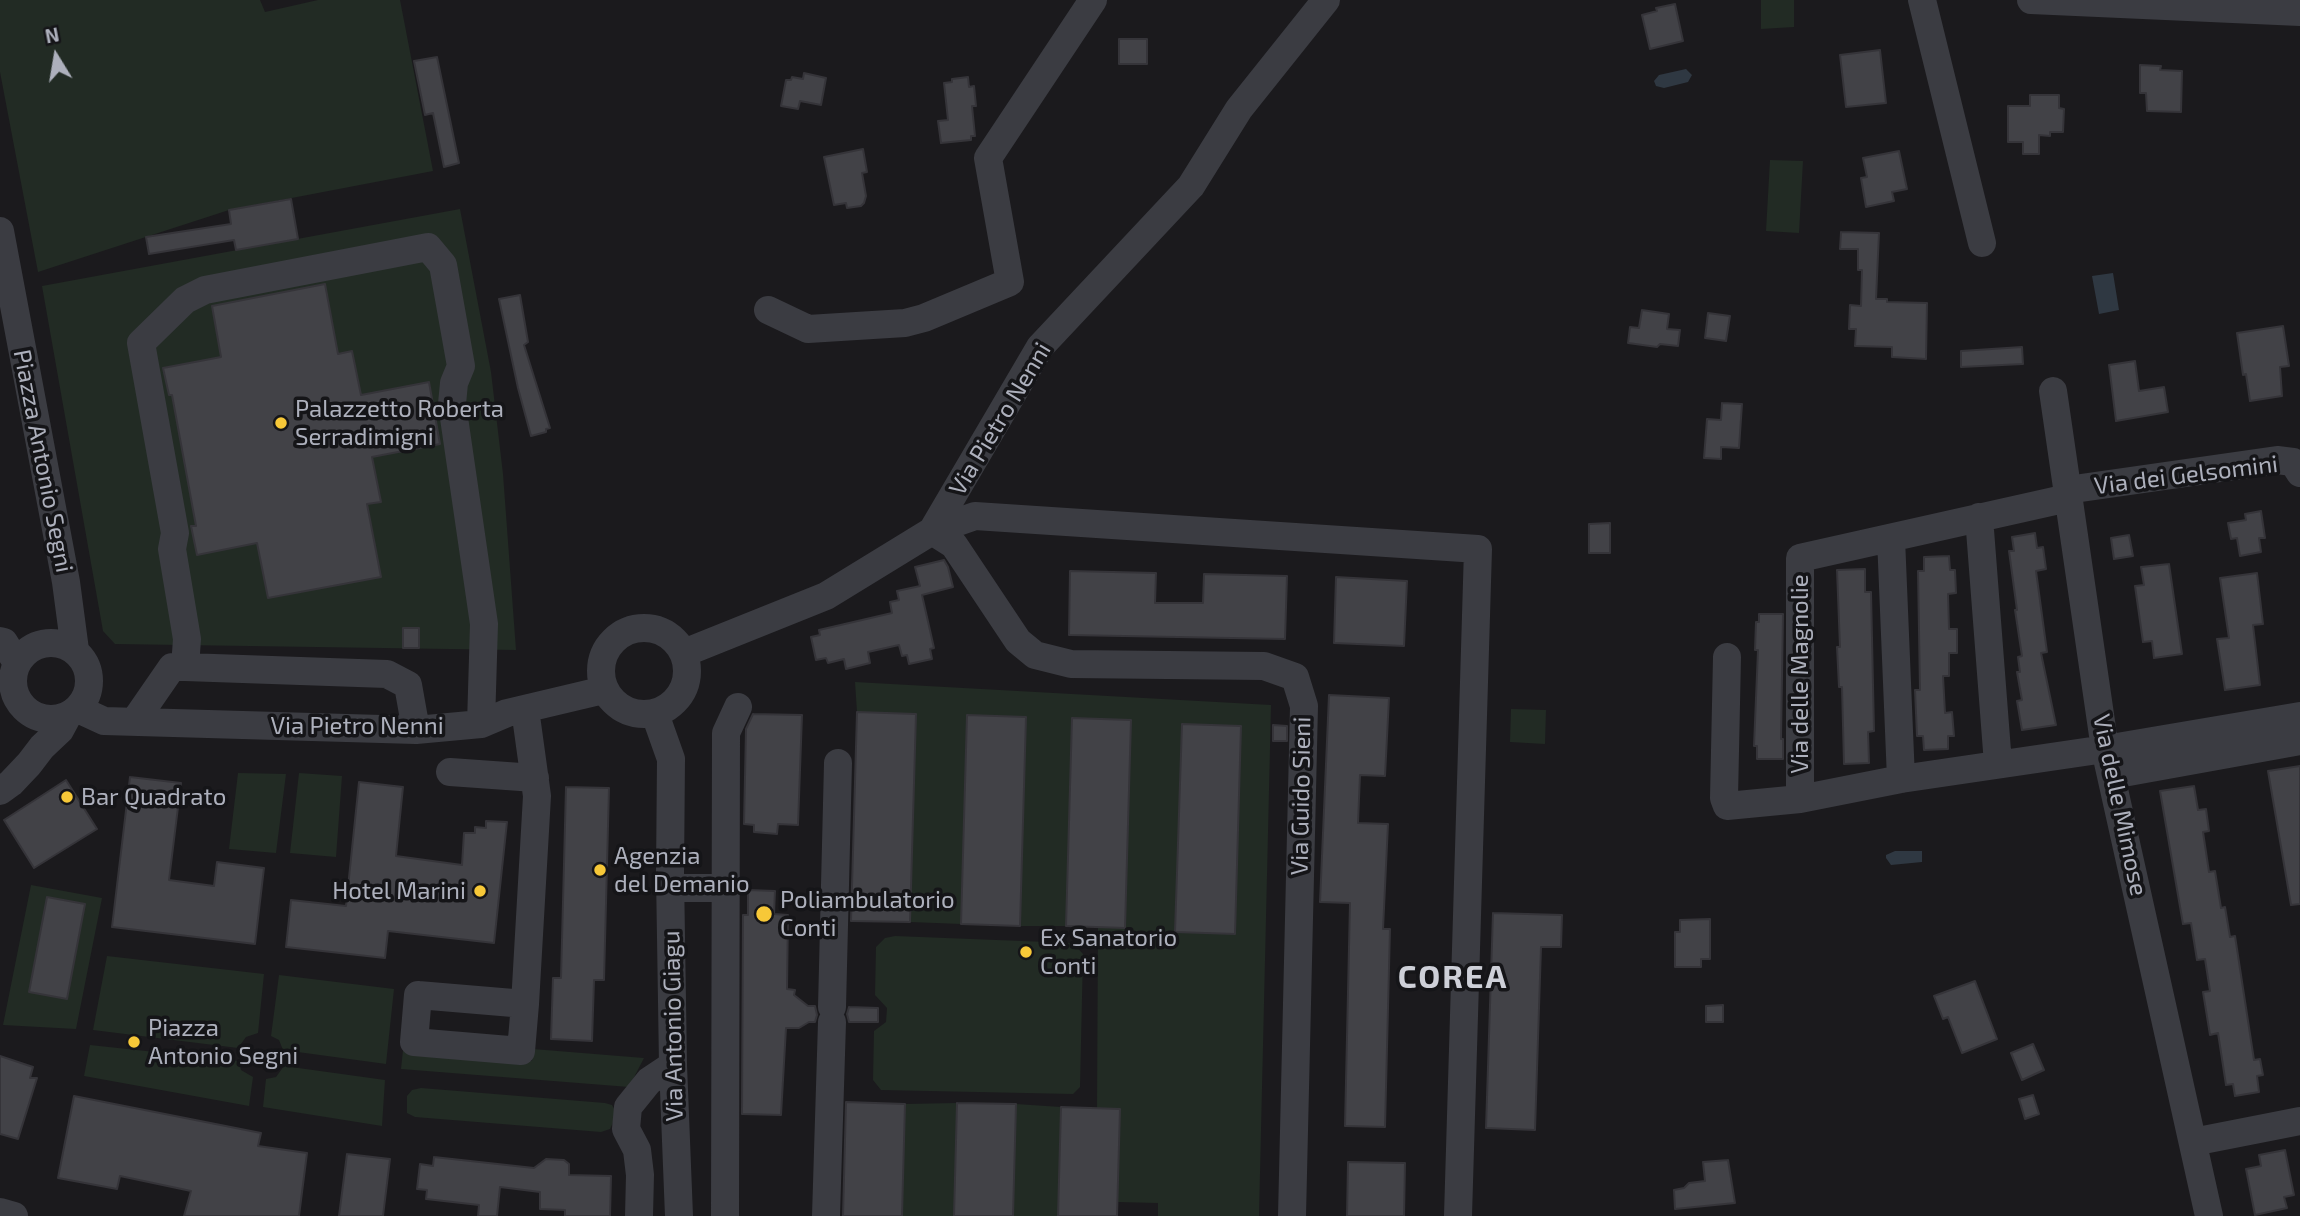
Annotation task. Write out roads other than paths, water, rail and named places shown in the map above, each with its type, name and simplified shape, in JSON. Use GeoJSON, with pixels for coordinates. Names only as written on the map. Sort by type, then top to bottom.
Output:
{"type":"FeatureCollection","features":[{"type":"Feature","properties":{"kind":"street"},"geometry":{"type":"LineString","coordinates":[[768,310],[808,329],[905,323],[924,318],[1010,282],[988,158],[1093,0]]}},
{"type":"Feature","properties":{"kind":"street","name":"Via Pietro Nenni"},"geometry":{"type":"LineString","coordinates":[[684,653],[826,596],[932,531],[1040,347],[1191,186],[1239,109],[1326,0]]}},
{"type":"Feature","properties":{"kind":"street"},"geometry":{"type":"LineString","coordinates":[[1923,0],[1982,243]]}},
{"type":"Feature","properties":{"kind":"street"},"geometry":{"type":"LineString","coordinates":[[2031,0],[2300,12]]}},
{"type":"Feature","properties":{"kind":"street","name":"Piazza Antonio Segni"},"geometry":{"type":"LineString","coordinates":[[0,231],[66,582],[75,650]]}},
{"type":"Feature","properties":{"kind":"street"},"geometry":{"type":"LineString","coordinates":[[185,667],[187,639],[172,549],[176,533],[141,343],[185,300],[205,290],[428,247],[443,265],[461,366],[454,383],[452,404],[484,624],[481,724]]}},
{"type":"Feature","properties":{"kind":"street","name":"Via delle Mimose"},"geometry":{"type":"LineString","coordinates":[[2053,391],[2108,762],[2209,1216]]}},
{"type":"Feature","properties":{"kind":"street","name":"Via dei Gelsomini"},"geometry":{"type":"LineString","coordinates":[[2068,494],[2277,460],[2293,463],[2300,473]]}},
{"type":"Feature","properties":{"kind":"street","name":"Via delle Magnolie"},"geometry":{"type":"LineString","coordinates":[[1800,799],[1800,558],[2068,494]]}},
{"type":"Feature","properties":{"kind":"street"},"geometry":{"type":"LineString","coordinates":[[932,531],[975,516],[1478,549],[1458,1216]]}},
{"type":"Feature","properties":{"kind":"street"},"geometry":{"type":"LineString","coordinates":[[1979,517],[1998,764]]}},
{"type":"Feature","properties":{"kind":"street","name":"Via Guido Sieni"},"geometry":{"type":"LineString","coordinates":[[932,531],[954,545],[1018,641],[1035,655],[1072,664],[1264,666],[1295,677],[1304,706],[1292,1216]]}},
{"type":"Feature","properties":{"kind":"street"},"geometry":{"type":"LineString","coordinates":[[1891,538],[1901,779]]}},
{"type":"Feature","properties":{"kind":"street"},"geometry":{"type":"LineString","coordinates":[[637,628],[658,630],[676,641],[684,653],[688,677],[677,701],[667,709],[643,715],[631,713],[611,700],[604,690],[601,664],[605,651],[624,633],[637,628]]}},
{"type":"Feature","properties":{"kind":"street"},"geometry":{"type":"LineString","coordinates":[[0,791],[11,783],[60,730],[78,704],[89,672],[84,660],[75,650],[50,642],[37,645],[8,663],[16,697],[32,715],[43,719],[78,704]]}},
{"type":"Feature","properties":{"kind":"street","name":"Via delle Magnolie"},"geometry":{"type":"LineString","coordinates":[[1727,657],[1724,797],[1727,806],[1800,799],[1901,779],[1998,764],[2108,762],[2300,741]]}},
{"type":"Feature","properties":{"kind":"street"},"geometry":{"type":"LineString","coordinates":[[134,722],[172,667],[185,667],[387,674],[408,685],[416,730]]}},
{"type":"Feature","properties":{"kind":"street","name":"Via Pietro Nenni"},"geometry":{"type":"LineString","coordinates":[[78,704],[104,721],[416,730],[481,724],[507,713],[604,690]]}},
{"type":"Feature","properties":{"kind":"street"},"geometry":{"type":"LineString","coordinates":[[725,1216],[726,733],[738,707]]}},
{"type":"Feature","properties":{"kind":"street"},"geometry":{"type":"LineString","coordinates":[[525,709],[537,796],[525,1004]]}},
{"type":"Feature","properties":{"kind":"street","name":"Via Antonio Giagu"},"geometry":{"type":"LineString","coordinates":[[655,713],[671,759],[673,1065],[680,1216]]}},
{"type":"Feature","properties":{"kind":"street"},"geometry":{"type":"LineString","coordinates":[[32,715],[42,747]]}},
{"type":"Feature","properties":{"kind":"street","name":"Via delle Magnolie"},"geometry":{"type":"LineString","coordinates":[[2108,762],[2300,716]]}},
{"type":"Feature","properties":{"kind":"street"},"geometry":{"type":"LineString","coordinates":[[826,1216],[838,764]]}},
{"type":"Feature","properties":{"kind":"street"},"geometry":{"type":"LineString","coordinates":[[450,772],[535,778]]}},
{"type":"Feature","properties":{"kind":"street"},"geometry":{"type":"LineString","coordinates":[[670,888],[724,888]]}},
{"type":"Feature","properties":{"kind":"street"},"geometry":{"type":"LineString","coordinates":[[639,1216],[640,1175],[637,1150],[626,1129],[628,1107],[649,1081],[673,1065]]}},
{"type":"Feature","properties":{"kind":"street"},"geometry":{"type":"LineString","coordinates":[[2193,1142],[2300,1121]]}},
{"type":"Feature","properties":{"kind":"street"},"geometry":{"type":"LineString","coordinates":[[0,1212],[14,1216]]}},
{"type":"Feature","properties":{"kind":"place","name":"Palazzetto Roberta Serradimigni"},"geometry":{"type":"Point","coordinates":[281,423]}},
{"type":"Feature","properties":{"kind":"place","name":"Bar Quadrato"},"geometry":{"type":"Point","coordinates":[67,797]}},
{"type":"Feature","properties":{"kind":"place","name":"Agenzia del Demanio"},"geometry":{"type":"Point","coordinates":[600,870]}},
{"type":"Feature","properties":{"kind":"place","name":"Hotel Marini"},"geometry":{"type":"Point","coordinates":[480,891]}},
{"type":"Feature","properties":{"kind":"place","name":"Poliambulatorio Conti"},"geometry":{"type":"Point","coordinates":[764,914]}},
{"type":"Feature","properties":{"kind":"place","name":"Ex Sanatorio Conti"},"geometry":{"type":"Point","coordinates":[1026,952]}},
{"type":"Feature","properties":{"kind":"place","name":"Piazza Antonio Segni"},"geometry":{"type":"Point","coordinates":[134,1042]}},
{"type":"Feature","properties":{"kind":"district","name":"COREA"},"geometry":{"type":"Point","coordinates":[1453,977]}}]}
